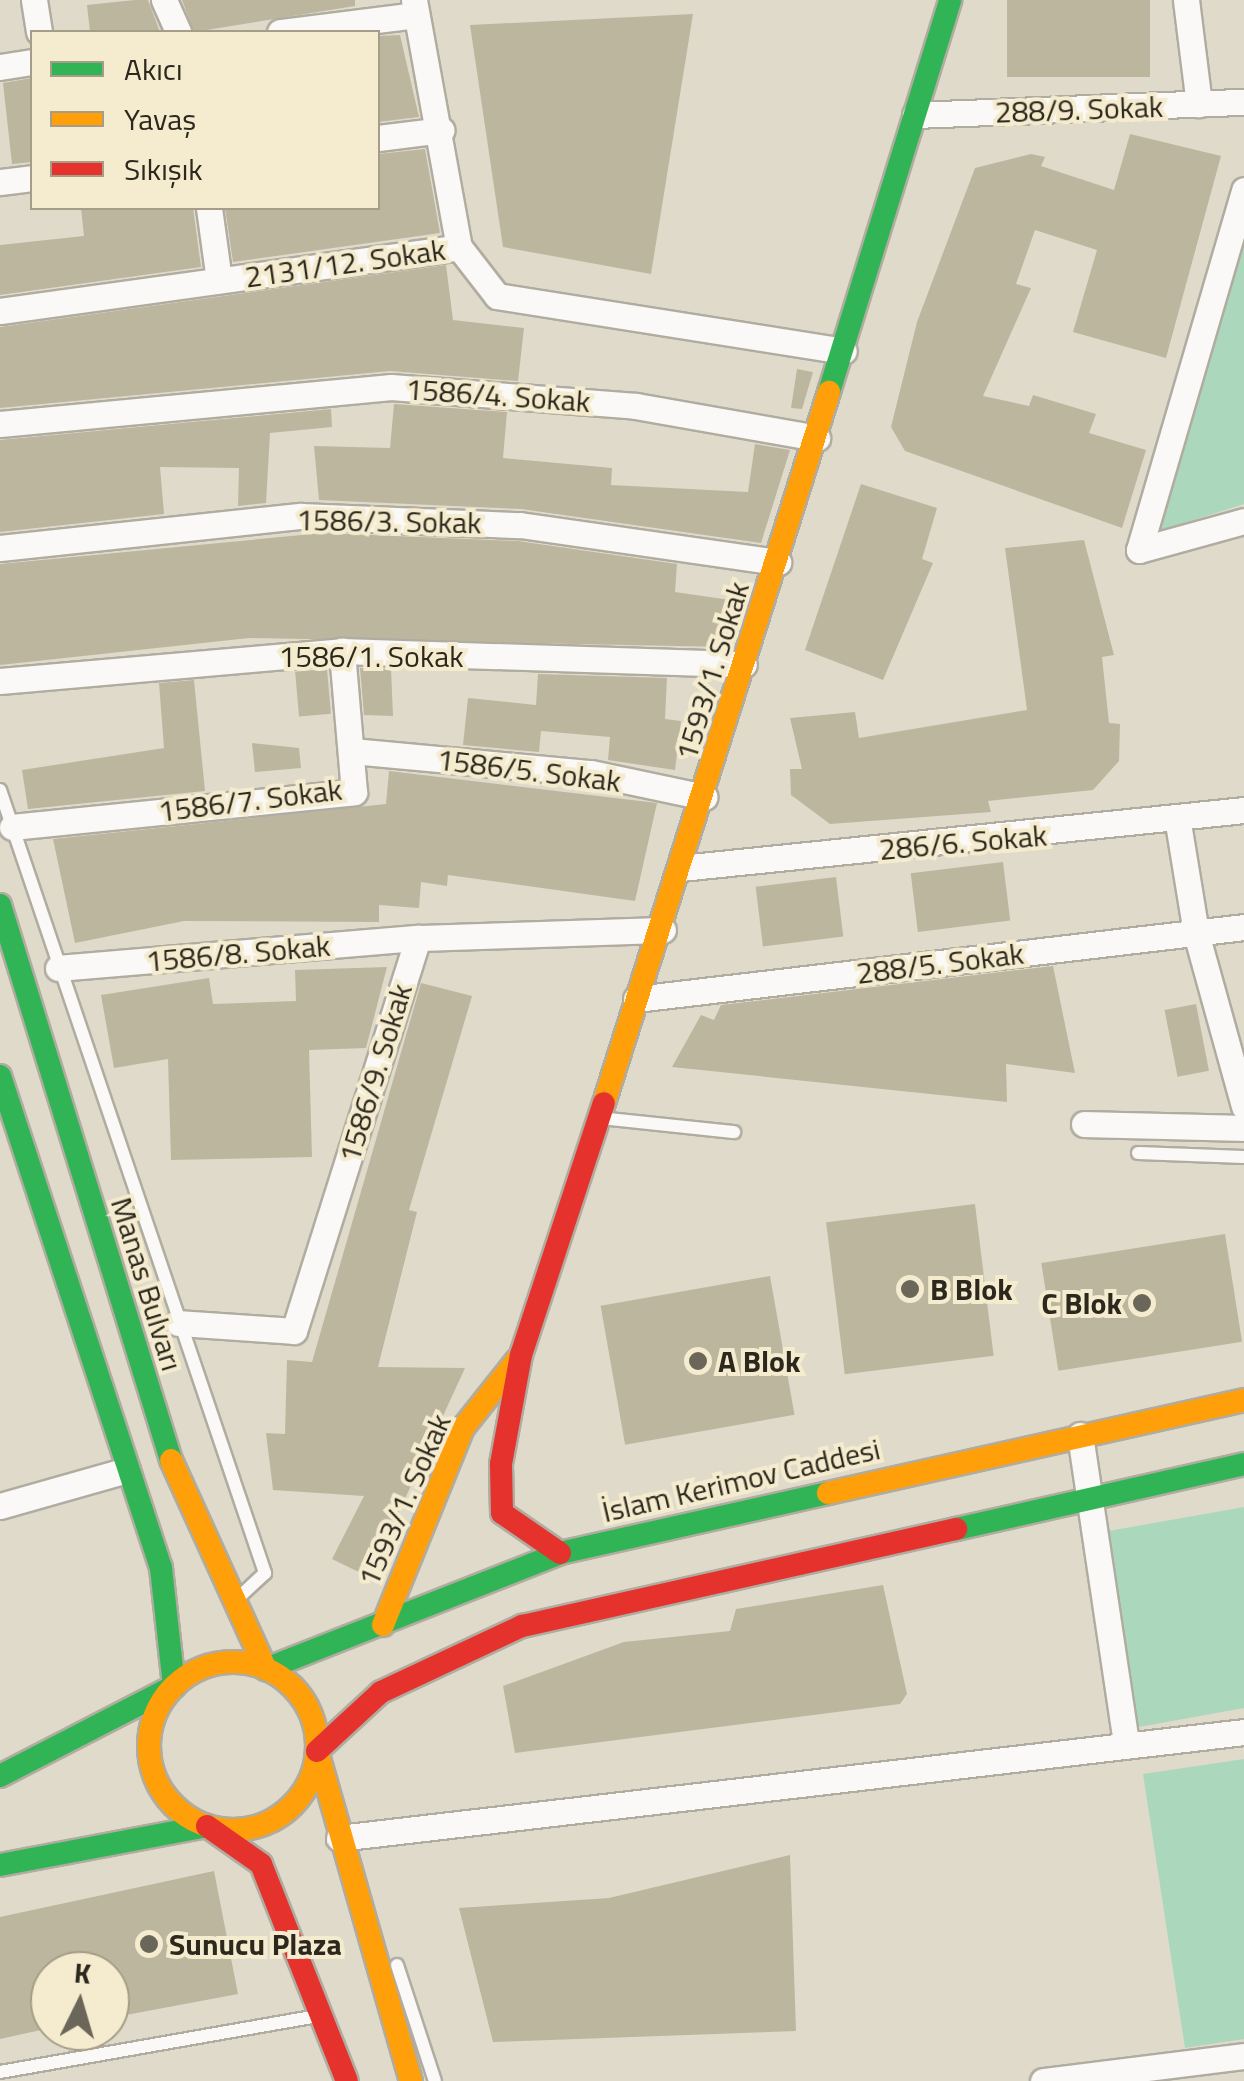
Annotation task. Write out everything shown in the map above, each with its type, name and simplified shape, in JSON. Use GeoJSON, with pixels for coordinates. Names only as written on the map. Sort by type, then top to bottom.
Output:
{"type":"FeatureCollection","features":[{"type":"Feature","properties":{"kind":"main road","name":"1593/1. Sokak"},"geometry":{"type":"LineString","coordinates":[[560,1553],[502,1514],[501,1464],[521,1356],[636,998],[663,930],[706,797],[950,0]]}},
{"type":"Feature","properties":{"kind":"main road","name":"Manas Bulvarı"},"geometry":{"type":"LineString","coordinates":[[0,905],[185,1506],[266,1669]]}},
{"type":"Feature","properties":{"kind":"main road"},"geometry":{"type":"LineString","coordinates":[[0,1076],[161,1568],[174,1686],[157,1710],[150,1755],[170,1801],[262,1864],[328,2014],[347,2081]]}},
{"type":"Feature","properties":{"kind":"main road","name":"1593/1. Sokak"},"geometry":{"type":"LineString","coordinates":[[383,1625],[463,1428],[521,1356]]}},
{"type":"Feature","properties":{"kind":"main road","name":"İslam Kerimov Caddesi"},"geometry":{"type":"LineString","coordinates":[[266,1669],[560,1553],[1244,1400]]}},
{"type":"Feature","properties":{"kind":"main road"},"geometry":{"type":"LineString","coordinates":[[0,1865],[208,1826],[236,1830],[282,1814],[310,1781],[317,1751],[382,1692],[522,1626],[1244,1464]]}},
{"type":"Feature","properties":{"kind":"main road"},"geometry":{"type":"LineString","coordinates":[[0,1776],[216,1664],[266,1669],[304,1701],[359,1915],[411,2081]]}},
{"type":"Feature","properties":{"kind":"street"},"geometry":{"type":"LineString","coordinates":[[34,0],[39,30]]}},
{"type":"Feature","properties":{"kind":"street"},"geometry":{"type":"LineString","coordinates":[[164,0],[177,30]]}},
{"type":"Feature","properties":{"kind":"street"},"geometry":{"type":"LineString","coordinates":[[1186,0],[1199,104]]}},
{"type":"Feature","properties":{"kind":"street"},"geometry":{"type":"LineString","coordinates":[[286,30],[344,12],[415,8],[442,130],[459,247]]}},
{"type":"Feature","properties":{"kind":"street"},"geometry":{"type":"LineString","coordinates":[[0,66],[30,62]]}},
{"type":"Feature","properties":{"kind":"street","name":"288/9. Sokak"},"geometry":{"type":"LineString","coordinates":[[915,115],[1244,102]]}},
{"type":"Feature","properties":{"kind":"street"},"geometry":{"type":"LineString","coordinates":[[380,138],[442,130]]}},
{"type":"Feature","properties":{"kind":"street"},"geometry":{"type":"LineString","coordinates":[[0,182],[30,178]]}},
{"type":"Feature","properties":{"kind":"street"},"geometry":{"type":"LineString","coordinates":[[1244,190],[1139,550],[1244,521]]}},
{"type":"Feature","properties":{"kind":"street"},"geometry":{"type":"LineString","coordinates":[[210,210],[220,280]]}},
{"type":"Feature","properties":{"kind":"street","name":"2131/12. Sokak"},"geometry":{"type":"LineString","coordinates":[[0,311],[459,247],[497,296],[844,351]]}},
{"type":"Feature","properties":{"kind":"street","name":"1586/4. Sokak"},"geometry":{"type":"LineString","coordinates":[[0,424],[392,387],[636,406],[816,438]]}},
{"type":"Feature","properties":{"kind":"street","name":"1586/3. Sokak"},"geometry":{"type":"LineString","coordinates":[[0,548],[301,516],[520,525],[778,562]]}},
{"type":"Feature","properties":{"kind":"street","name":"1586/1. Sokak"},"geometry":{"type":"LineString","coordinates":[[0,682],[342,651],[744,664]]}},
{"type":"Feature","properties":{"kind":"street","name":"1586/7. Sokak"},"geometry":{"type":"LineString","coordinates":[[12,827],[354,792],[342,651]]}},
{"type":"Feature","properties":{"kind":"street","name":"1586/5. Sokak"},"geometry":{"type":"LineString","coordinates":[[352,751],[591,773],[706,797]]}},
{"type":"Feature","properties":{"kind":"street","name":"286/6. Sokak"},"geometry":{"type":"LineString","coordinates":[[681,868],[1178,822],[1244,810]]}},
{"type":"Feature","properties":{"kind":"street"},"geometry":{"type":"LineString","coordinates":[[1178,822],[1196,933],[1244,1106]]}},
{"type":"Feature","properties":{"kind":"street","name":"288/5. Sokak"},"geometry":{"type":"LineString","coordinates":[[636,998],[1244,927]]}},
{"type":"Feature","properties":{"kind":"street"},"geometry":{"type":"LineString","coordinates":[[418,938],[663,930]]}},
{"type":"Feature","properties":{"kind":"street","name":"1586/8. Sokak"},"geometry":{"type":"LineString","coordinates":[[58,968],[418,938]]}},
{"type":"Feature","properties":{"kind":"street","name":"1586/9. Sokak"},"geometry":{"type":"LineString","coordinates":[[178,1322],[294,1331],[418,938]]}},
{"type":"Feature","properties":{"kind":"street"},"geometry":{"type":"LineString","coordinates":[[1084,1124],[1244,1128]]}},
{"type":"Feature","properties":{"kind":"street"},"geometry":{"type":"LineString","coordinates":[[1080,1435],[1126,1744]]}},
{"type":"Feature","properties":{"kind":"street"},"geometry":{"type":"LineString","coordinates":[[0,1506],[128,1470]]}},
{"type":"Feature","properties":{"kind":"street"},"geometry":{"type":"LineString","coordinates":[[340,1838],[1244,1732]]}},
{"type":"Feature","properties":{"kind":"street"},"geometry":{"type":"LineString","coordinates":[[1043,2081],[1110,2078],[1244,2056]]}},
{"type":"Feature","properties":{"kind":"lane"},"geometry":{"type":"LineString","coordinates":[[0,790],[265,1574],[232,1602]]}},
{"type":"Feature","properties":{"kind":"lane"},"geometry":{"type":"LineString","coordinates":[[598,1118],[734,1132]]}},
{"type":"Feature","properties":{"kind":"lane"},"geometry":{"type":"LineString","coordinates":[[1138,1153],[1244,1157]]}},
{"type":"Feature","properties":{"kind":"lane"},"geometry":{"type":"LineString","coordinates":[[359,1915],[400,1970],[435,2081]]}},
{"type":"Feature","properties":{"kind":"lane"},"geometry":{"type":"LineString","coordinates":[[0,2072],[328,2014]]}},
{"type":"Feature","properties":{"kind":"green space"},"geometry":{"type":"Polygon","coordinates":[[[1244,239],[1244,504],[1159,531],[1206,369],[1244,239]]]}},
{"type":"Feature","properties":{"kind":"green space"},"geometry":{"type":"Polygon","coordinates":[[[1244,1507],[1244,1708],[1139,1727],[1103,1532],[1244,1507]]]}},
{"type":"Feature","properties":{"kind":"green space"},"geometry":{"type":"Polygon","coordinates":[[[1244,1759],[1244,2039],[1185,2048],[1143,1774],[1244,1759]]]}},
{"type":"Feature","properties":{"kind":"building"},"geometry":{"type":"Polygon","coordinates":[[[148,0],[159,30],[90,30],[87,5],[148,0]]]}},
{"type":"Feature","properties":{"kind":"building"},"geometry":{"type":"Polygon","coordinates":[[[182,0],[355,0],[355,6],[193,30],[182,0]]]}},
{"type":"Feature","properties":{"kind":"building"},"geometry":{"type":"Polygon","coordinates":[[[1007,0],[1150,0],[1150,77],[1007,77],[1007,0]]]}},
{"type":"Feature","properties":{"kind":"building"},"geometry":{"type":"Polygon","coordinates":[[[693,14],[651,274],[503,247],[470,25],[693,14]]]}},
{"type":"Feature","properties":{"kind":"building"},"geometry":{"type":"Polygon","coordinates":[[[400,35],[419,117],[380,122],[380,36],[400,35]]]}},
{"type":"Feature","properties":{"kind":"building"},"geometry":{"type":"Polygon","coordinates":[[[30,78],[30,162],[12,164],[3,83],[30,78]]]}},
{"type":"Feature","properties":{"kind":"building"},"geometry":{"type":"Polygon","coordinates":[[[1130,134],[1221,156],[1166,358],[1073,332],[1097,250],[1035,230],[1016,284],[1031,288],[983,396],[1029,406],[1033,395],[1096,414],[1089,433],[1146,450],[1122,528],[905,451],[891,427],[917,322],[975,168],[1031,154],[1045,157],[1041,166],[1114,190],[1130,134]]]}},
{"type":"Feature","properties":{"kind":"building"},"geometry":{"type":"Polygon","coordinates":[[[425,149],[440,233],[233,262],[225,210],[380,210],[380,154],[425,149]]]}},
{"type":"Feature","properties":{"kind":"building"},"geometry":{"type":"Polygon","coordinates":[[[81,210],[193,210],[201,267],[0,295],[0,245],[84,236],[81,210]]]}},
{"type":"Feature","properties":{"kind":"building"},"geometry":{"type":"Polygon","coordinates":[[[446,265],[453,320],[524,328],[518,381],[390,371],[0,408],[0,327],[446,265]]]}},
{"type":"Feature","properties":{"kind":"building"},"geometry":{"type":"Polygon","coordinates":[[[797,369],[813,372],[802,409],[791,408],[797,369]]]}},
{"type":"Feature","properties":{"kind":"building"},"geometry":{"type":"Polygon","coordinates":[[[394,404],[507,412],[503,458],[612,468],[611,485],[748,492],[755,444],[790,450],[761,543],[521,509],[319,500],[314,446],[390,448],[394,404]]]}},
{"type":"Feature","properties":{"kind":"building"},"geometry":{"type":"Polygon","coordinates":[[[331,409],[332,427],[270,433],[266,503],[238,506],[239,468],[160,467],[164,514],[0,532],[0,440],[331,409]]]}},
{"type":"Feature","properties":{"kind":"building"},"geometry":{"type":"Polygon","coordinates":[[[861,484],[937,508],[922,559],[933,563],[883,680],[805,650],[861,484]]]}},
{"type":"Feature","properties":{"kind":"building"},"geometry":{"type":"Polygon","coordinates":[[[323,533],[518,541],[677,564],[675,592],[737,601],[732,636],[729,647],[249,638],[0,665],[0,564],[323,533]]]}},
{"type":"Feature","properties":{"kind":"building"},"geometry":{"type":"Polygon","coordinates":[[[1084,540],[1114,655],[1102,657],[1109,723],[1120,724],[1119,761],[1093,790],[988,801],[991,812],[830,824],[791,795],[790,769],[802,769],[790,718],[855,712],[859,738],[1027,710],[1005,548],[1084,540]]]}},
{"type":"Feature","properties":{"kind":"building"},"geometry":{"type":"Polygon","coordinates":[[[360,668],[391,669],[393,716],[364,715],[360,668]]]}},
{"type":"Feature","properties":{"kind":"building"},"geometry":{"type":"Polygon","coordinates":[[[327,669],[331,714],[299,717],[295,672],[327,669]]]}},
{"type":"Feature","properties":{"kind":"building"},"geometry":{"type":"Polygon","coordinates":[[[538,674],[667,678],[665,719],[681,721],[675,770],[608,760],[610,737],[541,731],[539,752],[463,745],[468,698],[536,705],[538,674]]]}},
{"type":"Feature","properties":{"kind":"building"},"geometry":{"type":"Polygon","coordinates":[[[194,680],[205,791],[28,809],[22,770],[164,748],[159,683],[194,680]]]}},
{"type":"Feature","properties":{"kind":"building"},"geometry":{"type":"Polygon","coordinates":[[[252,743],[299,748],[301,768],[255,772],[252,743]]]}},
{"type":"Feature","properties":{"kind":"building"},"geometry":{"type":"Polygon","coordinates":[[[389,771],[657,803],[635,901],[448,875],[447,886],[421,882],[419,908],[379,905],[379,922],[184,921],[75,943],[53,839],[386,804],[389,771]]]}},
{"type":"Feature","properties":{"kind":"building"},"geometry":{"type":"Polygon","coordinates":[[[1003,862],[1010,921],[918,932],[911,873],[1003,862]]]}},
{"type":"Feature","properties":{"kind":"building"},"geometry":{"type":"Polygon","coordinates":[[[836,877],[843,937],[763,946],[756,887],[836,877]]]}},
{"type":"Feature","properties":{"kind":"building"},"geometry":{"type":"Polygon","coordinates":[[[1053,966],[1075,1073],[1006,1064],[1007,1102],[672,1067],[701,1015],[714,1020],[721,1005],[1053,966]]]}},
{"type":"Feature","properties":{"kind":"building"},"geometry":{"type":"Polygon","coordinates":[[[387,967],[366,1048],[309,1050],[312,1157],[171,1160],[168,1059],[114,1068],[101,995],[209,978],[213,1004],[296,1001],[295,970],[387,967]]]}},
{"type":"Feature","properties":{"kind":"building"},"geometry":{"type":"Polygon","coordinates":[[[421,983],[472,996],[409,1210],[417,1212],[378,1367],[465,1368],[369,1577],[332,1559],[364,1496],[273,1490],[266,1433],[285,1434],[287,1360],[312,1362],[421,983]]]}},
{"type":"Feature","properties":{"kind":"building"},"geometry":{"type":"Polygon","coordinates":[[[1196,1004],[1209,1071],[1178,1077],[1165,1010],[1196,1004]]]}},
{"type":"Feature","properties":{"kind":"building","name":"B Blok"},"geometry":{"type":"Polygon","coordinates":[[[975,1204],[994,1356],[845,1374],[826,1222],[975,1204]]]}},
{"type":"Feature","properties":{"kind":"building","name":"C Blok"},"geometry":{"type":"Polygon","coordinates":[[[1225,1234],[1242,1342],[1058,1371],[1041,1263],[1225,1234]]]}},
{"type":"Feature","properties":{"kind":"building","name":"A Blok"},"geometry":{"type":"Polygon","coordinates":[[[770,1276],[794,1415],[625,1445],[601,1306],[770,1276]]]}},
{"type":"Feature","properties":{"kind":"building"},"geometry":{"type":"Polygon","coordinates":[[[883,1585],[907,1694],[900,1704],[515,1753],[503,1686],[624,1642],[730,1631],[736,1609],[883,1585]]]}},
{"type":"Feature","properties":{"kind":"building"},"geometry":{"type":"Polygon","coordinates":[[[790,1855],[796,2031],[493,2042],[459,1908],[609,1898],[790,1855]]]}},
{"type":"Feature","properties":{"kind":"building"},"geometry":{"type":"Polygon","coordinates":[[[214,1871],[238,1994],[130,2014],[130,1951],[30,1951],[30,2032],[0,2039],[0,1917],[214,1871]]]}},
{"type":"Feature","properties":{"kind":"traffic: fast"},"geometry":{"type":"LineString","coordinates":[[829,392],[950,0]]}},
{"type":"Feature","properties":{"kind":"traffic: fast"},"geometry":{"type":"LineString","coordinates":[[0,905],[171,1460]]}},
{"type":"Feature","properties":{"kind":"traffic: fast"},"geometry":{"type":"LineString","coordinates":[[0,1076],[161,1568],[174,1686]]}},
{"type":"Feature","properties":{"kind":"traffic: fast"},"geometry":{"type":"LineString","coordinates":[[956,1529],[1244,1464]]}},
{"type":"Feature","properties":{"kind":"traffic: fast"},"geometry":{"type":"LineString","coordinates":[[266,1669],[560,1553],[828,1493]]}},
{"type":"Feature","properties":{"kind":"traffic: fast"},"geometry":{"type":"LineString","coordinates":[[0,1776],[174,1686]]}},
{"type":"Feature","properties":{"kind":"traffic: fast"},"geometry":{"type":"LineString","coordinates":[[0,1865],[207,1826]]}},
{"type":"Feature","properties":{"kind":"traffic: slow"},"geometry":{"type":"LineString","coordinates":[[604,1103],[829,392]]}},
{"type":"Feature","properties":{"kind":"traffic: slow"},"geometry":{"type":"LineString","coordinates":[[383,1625],[463,1428],[517,1360]]}},
{"type":"Feature","properties":{"kind":"traffic: slow"},"geometry":{"type":"LineString","coordinates":[[828,1493],[1244,1400]]}},
{"type":"Feature","properties":{"kind":"traffic: slow"},"geometry":{"type":"LineString","coordinates":[[171,1460],[266,1669]]}},
{"type":"Feature","properties":{"kind":"traffic: slow"},"geometry":{"type":"LineString","coordinates":[[233,1662],[265,1669],[292,1687],[310,1714],[317,1746],[310,1778],[292,1805],[265,1823],[233,1830],[201,1823],[174,1805],[156,1778],[149,1746],[156,1714],[174,1687],[201,1669],[233,1662]]}},
{"type":"Feature","properties":{"kind":"traffic: slow"},"geometry":{"type":"LineString","coordinates":[[317,1751],[411,2081]]}},
{"type":"Feature","properties":{"kind":"traffic: jam"},"geometry":{"type":"LineString","coordinates":[[560,1553],[502,1513],[501,1464],[521,1355],[604,1103]]}},
{"type":"Feature","properties":{"kind":"traffic: jam"},"geometry":{"type":"LineString","coordinates":[[317,1751],[381,1692],[522,1626],[956,1529]]}},
{"type":"Feature","properties":{"kind":"traffic: jam"},"geometry":{"type":"LineString","coordinates":[[207,1826],[261,1864],[347,2081]]}},
{"type":"Feature","properties":{"kind":"place","name":"B Blok"},"geometry":{"type":"Point","coordinates":[910,1289]}},
{"type":"Feature","properties":{"kind":"place","name":"C Blok"},"geometry":{"type":"Point","coordinates":[1142,1303]}},
{"type":"Feature","properties":{"kind":"place","name":"A Blok"},"geometry":{"type":"Point","coordinates":[698,1361]}},
{"type":"Feature","properties":{"kind":"place","name":"Sunucu Plaza"},"geometry":{"type":"Point","coordinates":[149,1944]}}]}
